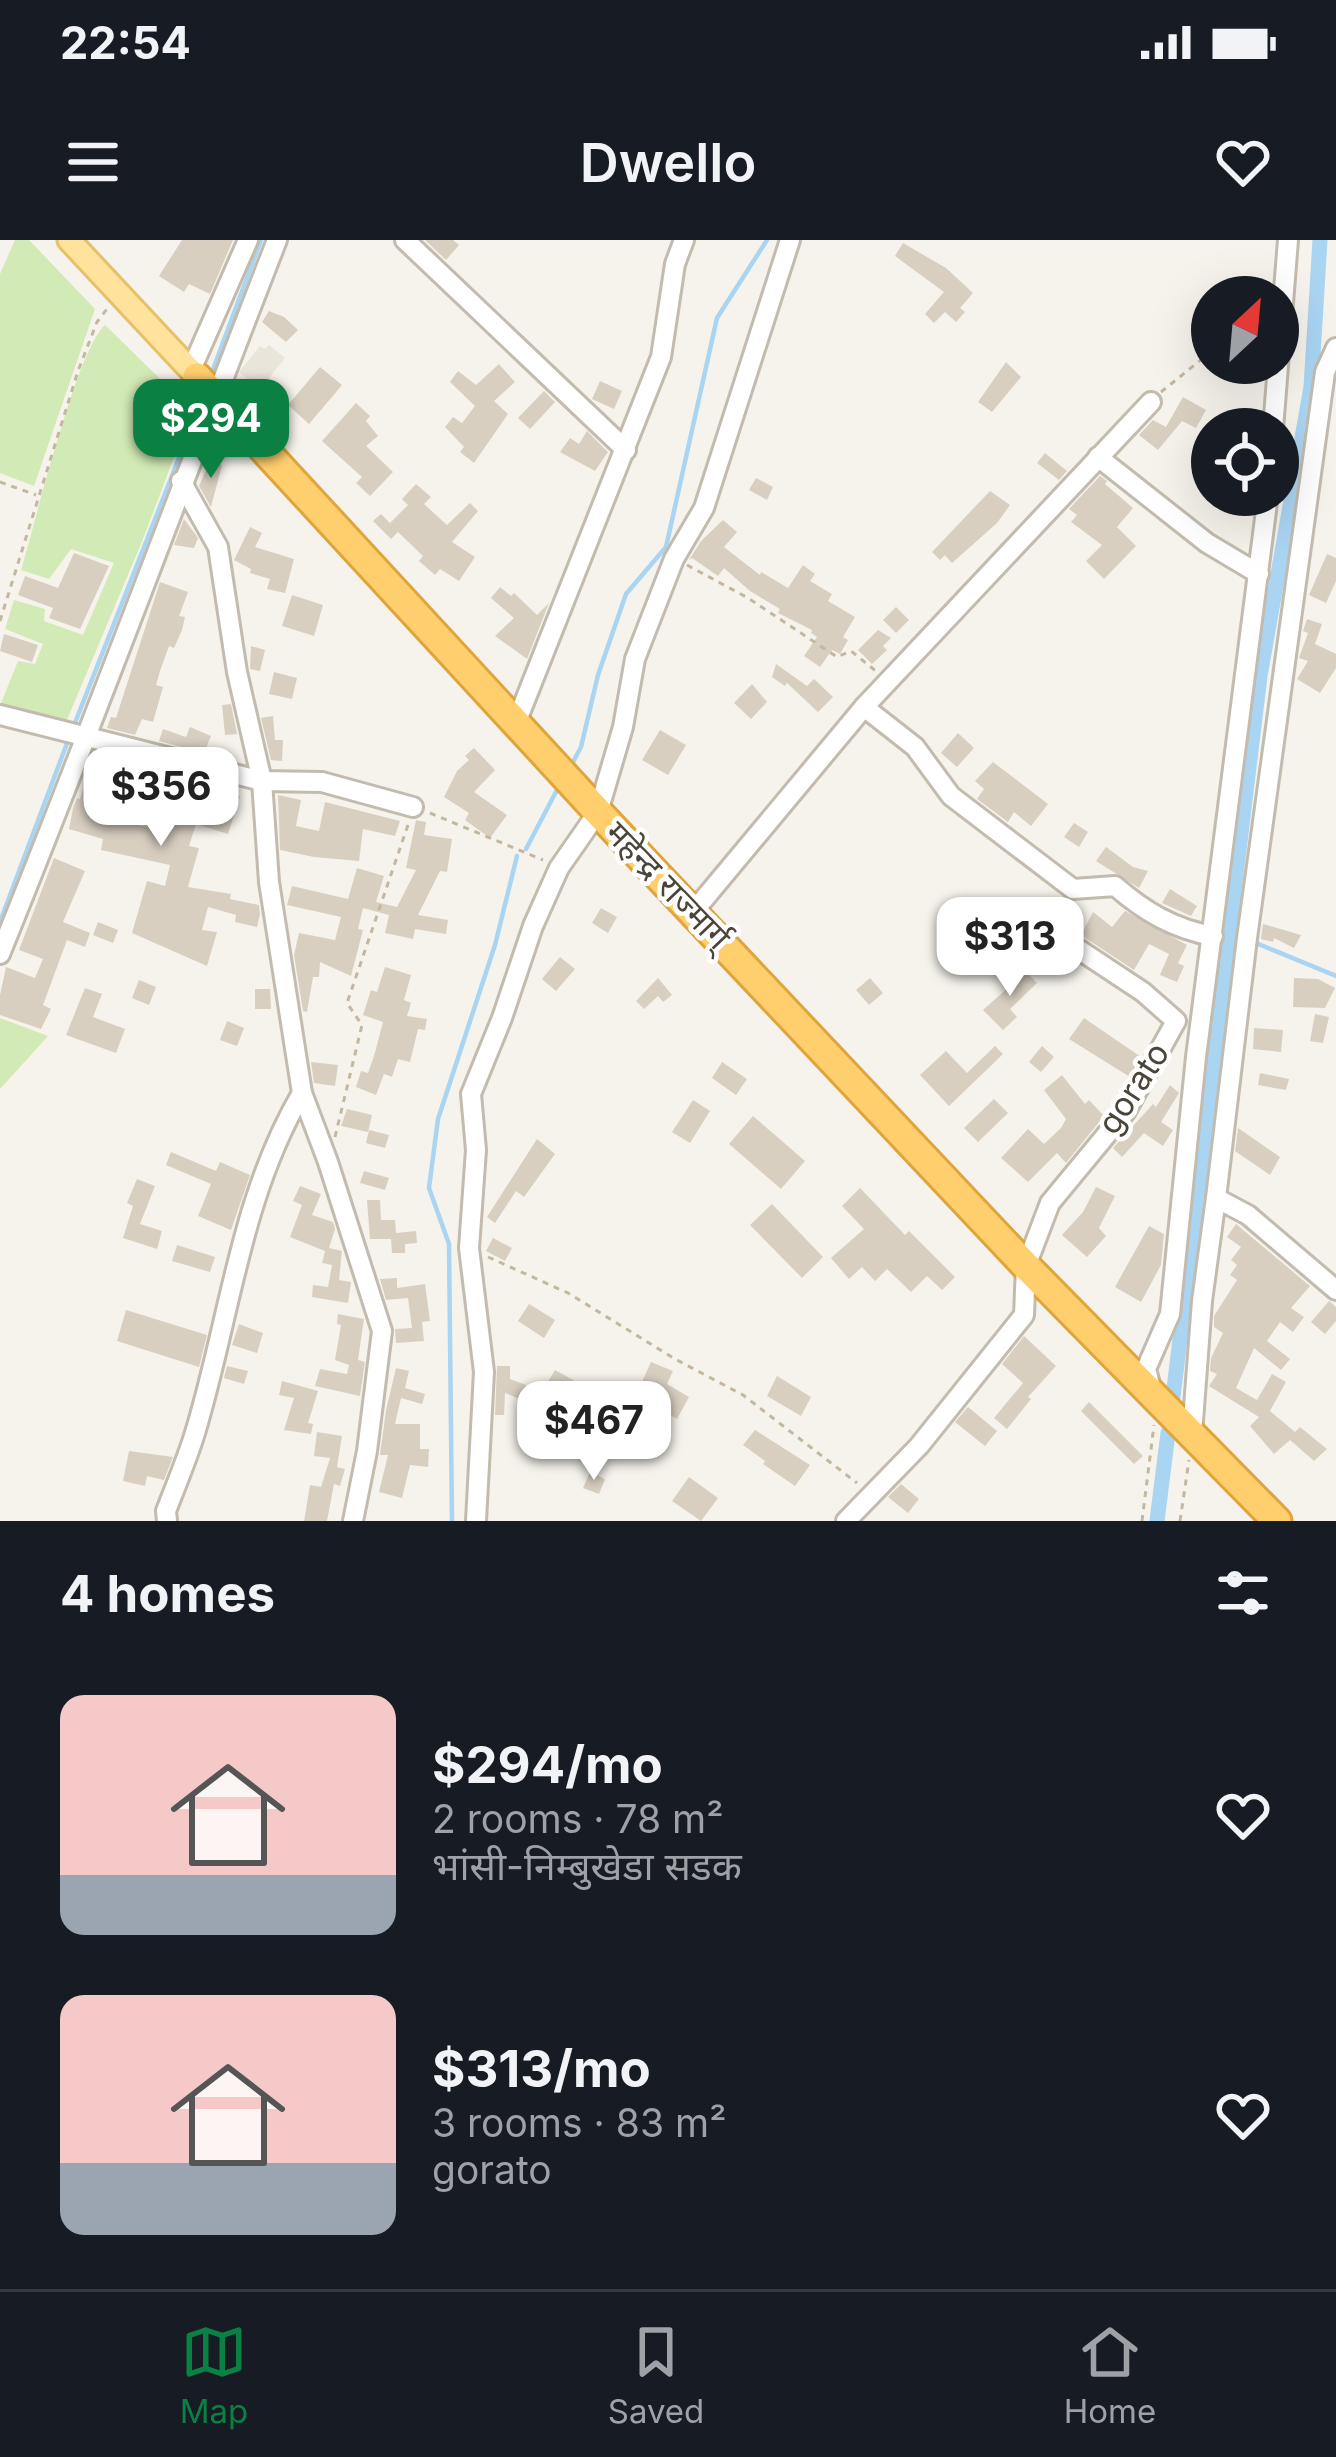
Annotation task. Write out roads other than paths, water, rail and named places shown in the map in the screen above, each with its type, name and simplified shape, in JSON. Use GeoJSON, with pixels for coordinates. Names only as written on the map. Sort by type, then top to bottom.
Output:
{"type":"FeatureCollection","features":[{"type":"Feature","properties":{"kind":"highway","name":"महेन्द्र राज्मार्ग्"},"geometry":{"type":"LineString","coordinates":[[204,385],[1026,1265],[1277,1521]]}},
{"type":"Feature","properties":{"kind":"main road","name":"महेन्द्र राज्मार्ग्"},"geometry":{"type":"LineString","coordinates":[[69,240],[204,385]]}},
{"type":"Feature","properties":{"kind":"street"},"geometry":{"type":"LineString","coordinates":[[0,954],[76,735],[181,482],[204,385],[248,240]]}},
{"type":"Feature","properties":{"kind":"street"},"geometry":{"type":"LineString","coordinates":[[204,385],[277,240]]}},
{"type":"Feature","properties":{"kind":"street"},"geometry":{"type":"LineString","coordinates":[[405,240],[626,450]]}},
{"type":"Feature","properties":{"kind":"street"},"geometry":{"type":"LineString","coordinates":[[524,731],[661,357],[675,264],[684,240]]}},
{"type":"Feature","properties":{"kind":"street"},"geometry":{"type":"LineString","coordinates":[[476,1521],[484,1372],[469,1248],[476,1150],[471,1094],[533,926],[594,807],[623,727],[635,659],[674,559],[704,508],[790,240]]}},
{"type":"Feature","properties":{"kind":"street"},"geometry":{"type":"LineString","coordinates":[[1275,408],[1288,240]]}},
{"type":"Feature","properties":{"kind":"street"},"geometry":{"type":"LineString","coordinates":[[1192,1434],[1202,1301],[1324,372],[1336,348]]}},
{"type":"Feature","properties":{"kind":"street"},"geometry":{"type":"LineString","coordinates":[[694,911],[864,707],[1150,402]]}},
{"type":"Feature","properties":{"kind":"street"},"geometry":{"type":"LineString","coordinates":[[1098,458],[1207,543],[1258,574]]}},
{"type":"Feature","properties":{"kind":"street"},"geometry":{"type":"LineString","coordinates":[[181,482],[218,547],[262,781],[269,882],[302,1093],[382,1331],[353,1521]]}},
{"type":"Feature","properties":{"kind":"street"},"geometry":{"type":"LineString","coordinates":[[1153,1393],[1146,1369],[1170,1314],[1265,516]]}},
{"type":"Feature","properties":{"kind":"street"},"geometry":{"type":"LineString","coordinates":[[864,707],[916,747],[951,796],[1072,889],[1115,886],[1138,906],[1182,931],[1213,936]]}},
{"type":"Feature","properties":{"kind":"street"},"geometry":{"type":"LineString","coordinates":[[0,716],[262,781],[322,782],[413,807]]}},
{"type":"Feature","properties":{"kind":"street","name":"gorato"},"geometry":{"type":"LineString","coordinates":[[1026,1265],[1050,1203],[1126,1111],[1176,1021],[1143,992],[1072,945]]}},
{"type":"Feature","properties":{"kind":"street"},"geometry":{"type":"LineString","coordinates":[[167,1521],[166,1511],[196,1432],[242,1242],[275,1138],[302,1093]]}},
{"type":"Feature","properties":{"kind":"street"},"geometry":{"type":"LineString","coordinates":[[1216,1198],[1249,1215],[1336,1290]]}},
{"type":"Feature","properties":{"kind":"street"},"geometry":{"type":"LineString","coordinates":[[846,1521],[919,1446],[1024,1315],[1026,1265]]}},
{"type":"Feature","properties":{"kind":"waterway"},"geometry":{"type":"LineString","coordinates":[[211,375],[261,240]]}},
{"type":"Feature","properties":{"kind":"waterway"},"geometry":{"type":"LineString","coordinates":[[571,766],[581,747],[598,675],[626,594],[666,547],[717,318],[767,240]]}},
{"type":"Feature","properties":{"kind":"waterway"},"geometry":{"type":"LineString","coordinates":[[1173,1397],[1260,676],[1311,387],[1320,240]]}},
{"type":"Feature","properties":{"kind":"waterway"},"geometry":{"type":"LineString","coordinates":[[73,728],[203,397]]}},
{"type":"Feature","properties":{"kind":"waterway"},"geometry":{"type":"LineString","coordinates":[[0,922],[69,738]]}},
{"type":"Feature","properties":{"kind":"waterway"},"geometry":{"type":"LineString","coordinates":[[526,849],[559,786]]}},
{"type":"Feature","properties":{"kind":"waterway"},"geometry":{"type":"LineString","coordinates":[[452,1521],[449,1244],[429,1188],[438,1119],[495,945],[517,856]]}},
{"type":"Feature","properties":{"kind":"waterway"},"geometry":{"type":"LineString","coordinates":[[1256,943],[1336,976]]}},
{"type":"Feature","properties":{"kind":"waterway"},"geometry":{"type":"LineString","coordinates":[[1157,1521],[1168,1433]]}}]}
